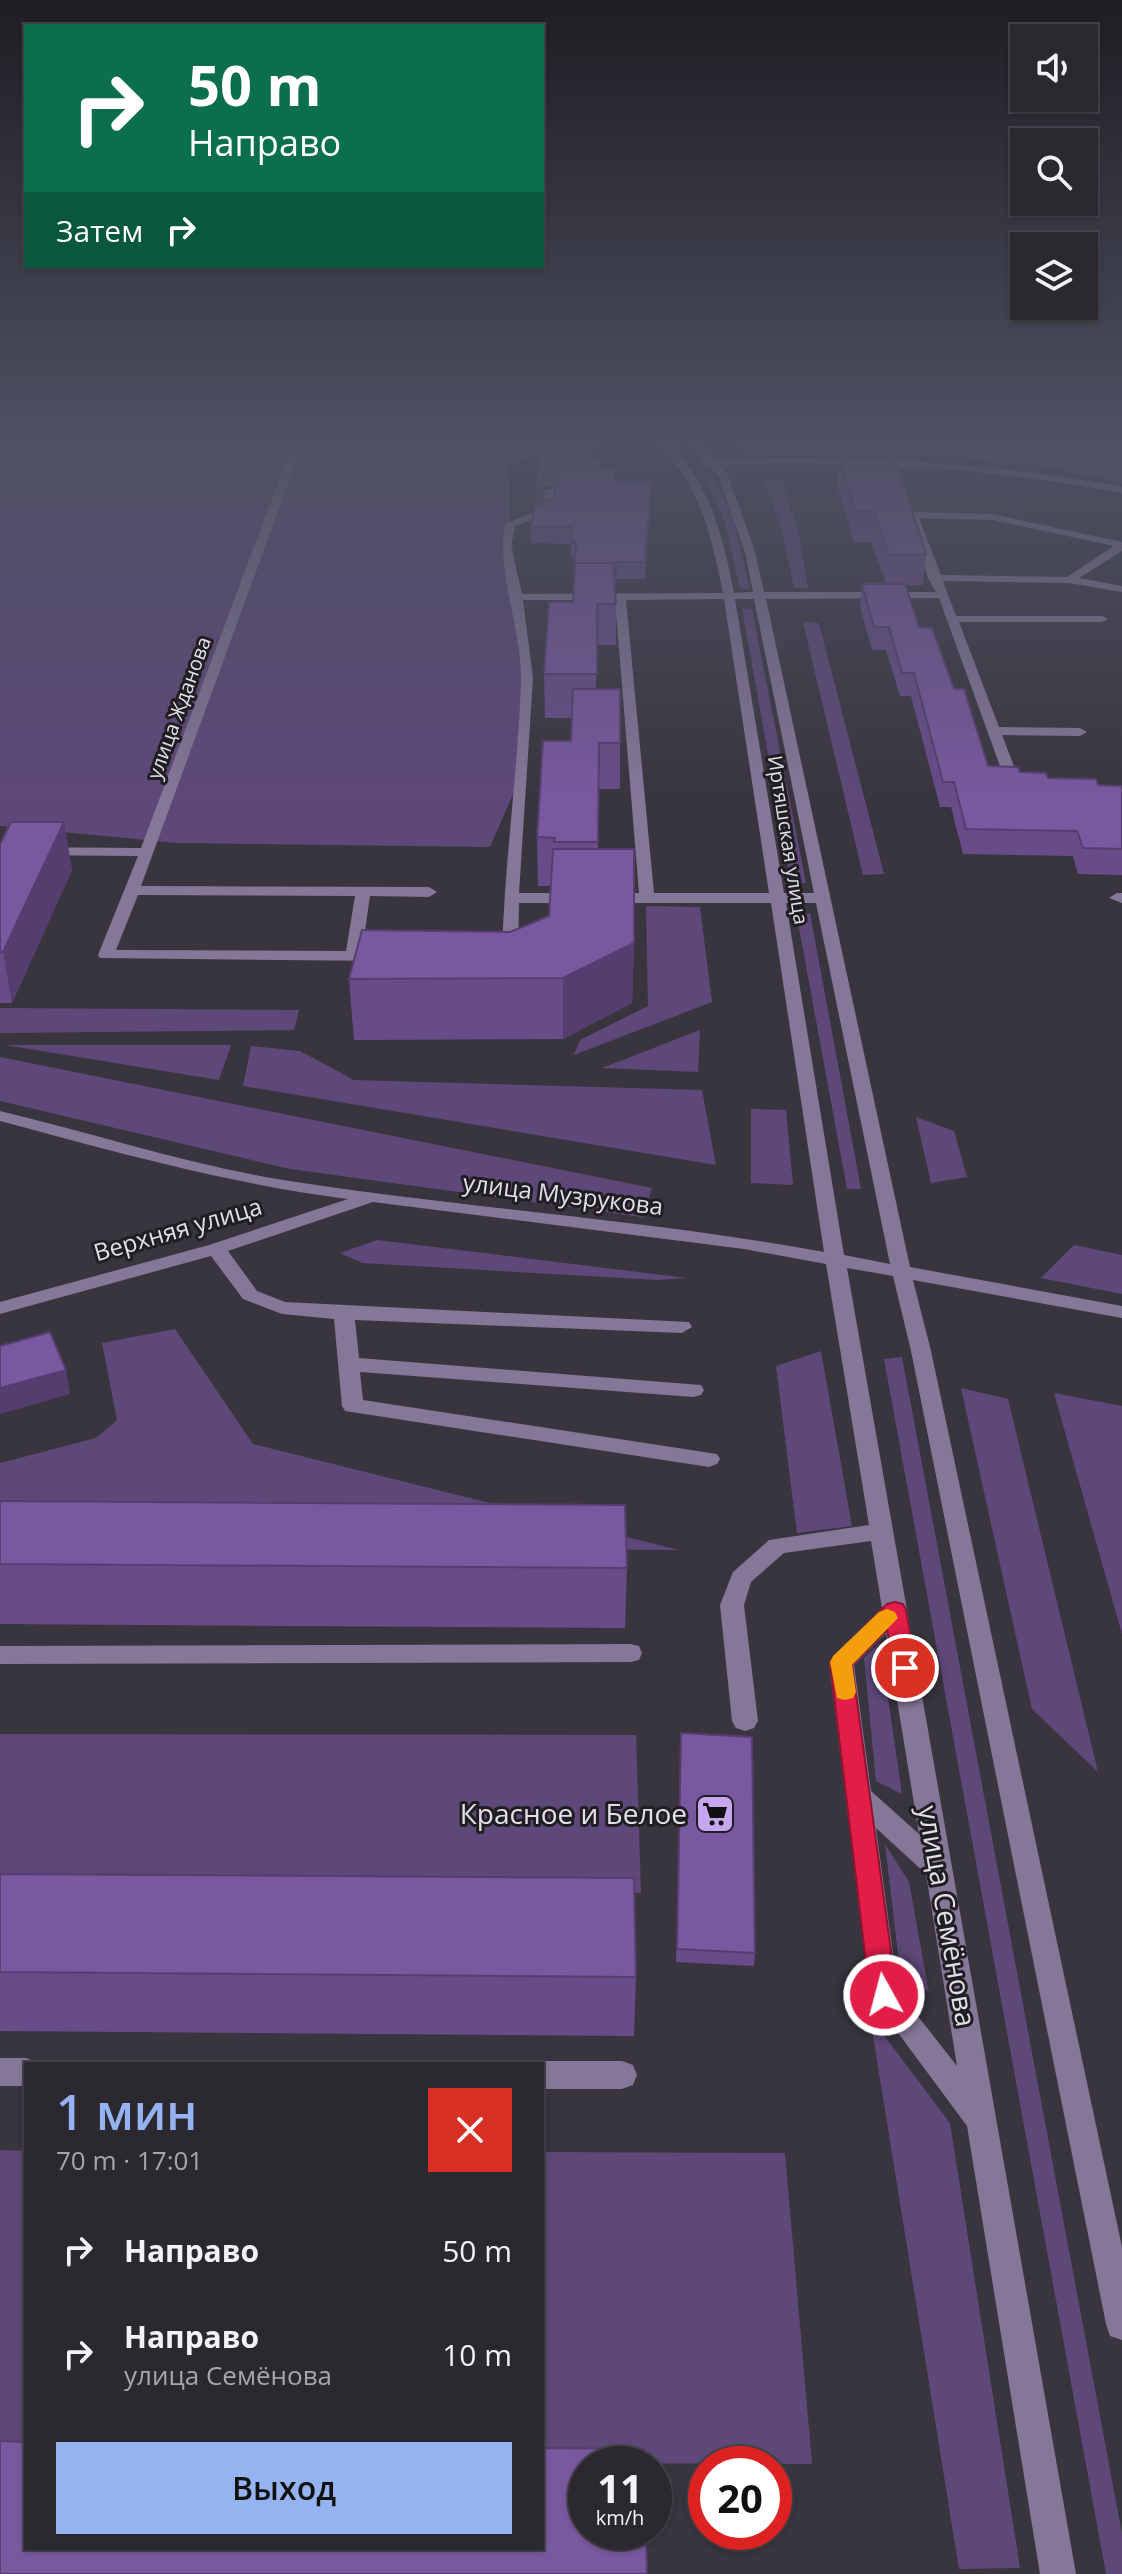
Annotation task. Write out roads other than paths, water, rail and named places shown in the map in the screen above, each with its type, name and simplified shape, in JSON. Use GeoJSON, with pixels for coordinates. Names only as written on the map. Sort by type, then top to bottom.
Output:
{"type":"FeatureCollection","features":[{"type":"Feature","properties":{"kind":"street","name":"улица Жданова"},"geometry":{"type":"LineString","coordinates":[[254,563],[106,955],[353,956]]}},
{"type":"Feature","properties":{"kind":"street"},"geometry":{"type":"LineString","coordinates":[[494,956],[510,956],[511,898],[527,678],[510,563]]}},
{"type":"Feature","properties":{"kind":"street","name":"Иртяшская улица"},"geometry":{"type":"LineString","coordinates":[[721,563],[729,595],[835,1258]]}},
{"type":"Feature","properties":{"kind":"street","name":"Иртяшская улица"},"geometry":{"type":"LineString","coordinates":[[751,563],[901,1270]]}},
{"type":"Feature","properties":{"kind":"street"},"geometry":{"type":"LineString","coordinates":[[929,563],[1011,777],[1039,782]]}},
{"type":"Feature","properties":{"kind":"street"},"geometry":{"type":"LineString","coordinates":[[1069,580],[1095,563]]}},
{"type":"Feature","properties":{"kind":"street"},"geometry":{"type":"LineString","coordinates":[[934,578],[1069,580],[1122,589]]}},
{"type":"Feature","properties":{"kind":"street"},"geometry":{"type":"LineString","coordinates":[[517,597],[941,595]]}},
{"type":"Feature","properties":{"kind":"street"},"geometry":{"type":"LineString","coordinates":[[620,597],[647,899]]}},
{"type":"Feature","properties":{"kind":"street"},"geometry":{"type":"LineString","coordinates":[[952,619],[1102,619]]}},
{"type":"Feature","properties":{"kind":"street"},"geometry":{"type":"LineString","coordinates":[[994,731],[1080,732]]}},
{"type":"Feature","properties":{"kind":"street"},"geometry":{"type":"LineString","coordinates":[[0,861],[6,851],[147,852]]}},
{"type":"Feature","properties":{"kind":"street"},"geometry":{"type":"LineString","coordinates":[[133,890],[429,892]]}},
{"type":"Feature","properties":{"kind":"street"},"geometry":{"type":"LineString","coordinates":[[363,891],[353,956],[400,956]]}},
{"type":"Feature","properties":{"kind":"street"},"geometry":{"type":"LineString","coordinates":[[511,898],[823,898]]}},
{"type":"Feature","properties":{"kind":"street","name":"улица Музрукова"},"geometry":{"type":"LineString","coordinates":[[0,1116],[191,1166],[276,1184],[744,1243],[1122,1312]]}},
{"type":"Feature","properties":{"kind":"street","name":"Верхняя улица"},"geometry":{"type":"LineString","coordinates":[[0,1308],[216,1249],[369,1197]]}},
{"type":"Feature","properties":{"kind":"street"},"geometry":{"type":"LineString","coordinates":[[216,1249],[250,1295],[282,1308],[682,1327]]}},
{"type":"Feature","properties":{"kind":"street","name":"улица Семёнова"},"geometry":{"type":"LineString","coordinates":[[835,1258],[1058,2574]]}},
{"type":"Feature","properties":{"kind":"street"},"geometry":{"type":"LineString","coordinates":[[901,1270],[921,1351],[1122,2324]]}},
{"type":"Feature","properties":{"kind":"street"},"geometry":{"type":"LineString","coordinates":[[344,1313],[353,1406],[709,1459]]}},
{"type":"Feature","properties":{"kind":"street"},"geometry":{"type":"LineString","coordinates":[[348,1364],[693,1390]]}},
{"type":"Feature","properties":{"kind":"street"},"geometry":{"type":"LineString","coordinates":[[745,1721],[732,1605],[741,1578],[777,1546],[882,1531]]}},
{"type":"Feature","properties":{"kind":"street"},"geometry":{"type":"LineString","coordinates":[[895,1610],[841,1662],[884,1995],[982,2123]]}},
{"type":"Feature","properties":{"kind":"street"},"geometry":{"type":"LineString","coordinates":[[0,1655],[630,1653]]}},
{"type":"Feature","properties":{"kind":"street"},"geometry":{"type":"LineString","coordinates":[[858,1795],[940,1870]]}},
{"type":"Feature","properties":{"kind":"street"},"geometry":{"type":"LineString","coordinates":[[0,2072],[24,2072]]}},
{"type":"Feature","properties":{"kind":"street"},"geometry":{"type":"LineString","coordinates":[[544,2075],[622,2075]]}},
{"type":"Feature","properties":{"kind":"place","name":"Красное и Белое"},"geometry":{"type":"Point","coordinates":[715,1814]}}]}
